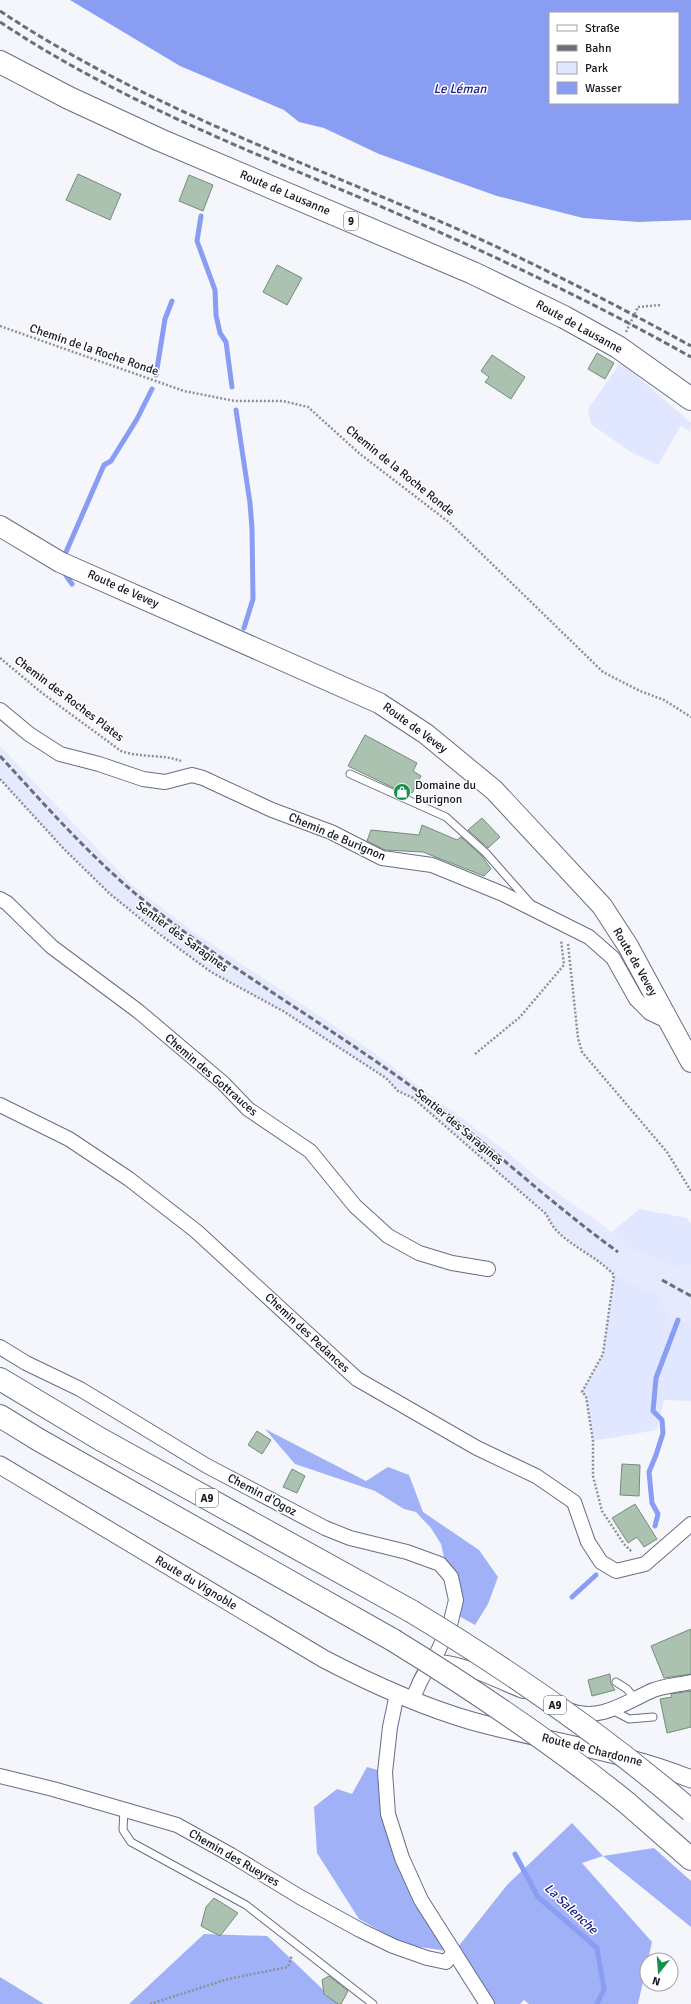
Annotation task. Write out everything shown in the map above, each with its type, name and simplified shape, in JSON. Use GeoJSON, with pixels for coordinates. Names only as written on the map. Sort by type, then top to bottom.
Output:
{"type":"FeatureCollection","features":[{"type":"Feature","properties":{"kind":"main road","name":"Route de Lausanne"},"geometry":{"type":"LineString","coordinates":[[0,62],[75,101],[160,140],[473,273],[520,295],[618,347],[691,399]]}},
{"type":"Feature","properties":{"kind":"main road","name":"Route de Vevey"},"geometry":{"type":"LineString","coordinates":[[0,526],[60,562],[379,703],[426,734],[494,790],[602,906],[628,946],[691,1062]]}},
{"type":"Feature","properties":{"kind":"main road","name":"A9"},"geometry":{"type":"LineString","coordinates":[[2,1380],[100,1439],[411,1612],[500,1666],[617,1750],[691,1811]]}},
{"type":"Feature","properties":{"kind":"main road"},"geometry":{"type":"LineString","coordinates":[[0,1416],[393,1640],[484,1697],[568,1757],[627,1803],[691,1859]]}},
{"type":"Feature","properties":{"kind":"street","name":"Chemin de Burignon"},"geometry":{"type":"LineString","coordinates":[[0,710],[29,734],[60,754],[99,764],[143,779],[165,782],[192,776],[218,784],[272,810],[331,832],[382,858],[432,865],[504,894],[589,937],[613,958],[636,999],[650,1013],[669,1022]]}},
{"type":"Feature","properties":{"kind":"street","name":"Chemin des Gottrauces"},"geometry":{"type":"LineString","coordinates":[[0,899],[7,903],[52,947],[138,1011],[224,1083],[248,1109],[310,1151],[355,1206],[388,1236],[419,1253],[452,1263],[488,1269]]}},
{"type":"Feature","properties":{"kind":"street","name":"Chemin des Pedances"},"geometry":{"type":"LineString","coordinates":[[0,1105],[68,1139],[129,1179],[196,1231],[357,1379],[477,1448],[536,1476],[574,1502],[588,1542],[601,1562],[616,1571],[645,1564]]}},
{"type":"Feature","properties":{"kind":"street","name":"Chemin d'Ogoz"},"geometry":{"type":"LineString","coordinates":[[0,1346],[26,1363],[80,1389],[207,1466],[325,1528],[350,1538],[407,1552],[440,1564],[445,1568],[451,1577],[456,1600],[450,1625],[432,1664],[404,1697]]}},
{"type":"Feature","properties":{"kind":"street","name":"Route du Vignoble"},"geometry":{"type":"LineString","coordinates":[[0,1465],[324,1659],[404,1697],[450,1714],[491,1726]]}},
{"type":"Feature","properties":{"kind":"street"},"geometry":{"type":"LineString","coordinates":[[645,1564],[691,1524]]}},
{"type":"Feature","properties":{"kind":"street"},"geometry":{"type":"LineString","coordinates":[[432,1664],[445,1662],[458,1665],[577,1713],[597,1714],[611,1710],[650,1691],[691,1682]]}},
{"type":"Feature","properties":{"kind":"street"},"geometry":{"type":"LineString","coordinates":[[404,1697],[390,1727],[385,1772],[388,1814],[402,1858],[421,1900],[487,2004]]}},
{"type":"Feature","properties":{"kind":"street","name":"Route de Chardonne"},"geometry":{"type":"LineString","coordinates":[[491,1726],[646,1764],[691,1780]]}},
{"type":"Feature","properties":{"kind":"street","name":"Chemin des Rueyres"},"geometry":{"type":"LineString","coordinates":[[0,1776],[53,1789],[177,1825],[231,1855],[300,1897],[393,1946],[427,1958],[446,1962],[454,1952]]}},
{"type":"Feature","properties":{"kind":"lane"},"geometry":{"type":"LineString","coordinates":[[350,774],[446,817],[486,853],[536,911]]}},
{"type":"Feature","properties":{"kind":"lane"},"geometry":{"type":"LineString","coordinates":[[616,1682],[627,1689],[635,1699]]}},
{"type":"Feature","properties":{"kind":"lane"},"geometry":{"type":"LineString","coordinates":[[611,1710],[630,1719],[653,1717]]}},
{"type":"Feature","properties":{"kind":"lane"},"geometry":{"type":"LineString","coordinates":[[124,1809],[123,1830],[132,1842],[246,1905],[373,2004]]}},
{"type":"Feature","properties":{"kind":"path"},"geometry":{"type":"LineString","coordinates":[[626,332],[638,307],[660,306]]}},
{"type":"Feature","properties":{"kind":"path","name":"Chemin de la Roche Ronde"},"geometry":{"type":"LineString","coordinates":[[0,326],[184,391],[235,401],[283,401],[308,407],[360,454],[450,523],[603,672],[640,691],[664,700],[691,718]]}},
{"type":"Feature","properties":{"kind":"path","name":"Chemin des Roches Plates"},"geometry":{"type":"LineString","coordinates":[[0,658],[42,693],[121,751],[130,754],[181,761],[188,766],[192,776]]}},
{"type":"Feature","properties":{"kind":"path","name":"Sentier des Saragines"},"geometry":{"type":"LineString","coordinates":[[0,780],[68,853],[110,893],[152,928],[211,972],[283,1011],[386,1078],[398,1091],[413,1098],[546,1214],[556,1230],[606,1266],[614,1275],[603,1354],[582,1392],[586,1396],[592,1441],[593,1476],[602,1511],[624,1544],[645,1564]]}},
{"type":"Feature","properties":{"kind":"path"},"geometry":{"type":"LineString","coordinates":[[475,1054],[520,1017],[564,965],[559,922]]}},
{"type":"Feature","properties":{"kind":"path"},"geometry":{"type":"LineString","coordinates":[[558,937],[568,944],[578,1038],[582,1052],[667,1152],[691,1191]]}},
{"type":"Feature","properties":{"kind":"path"},"geometry":{"type":"LineString","coordinates":[[150,2004],[228,1979],[288,1967],[296,1944]]}},
{"type":"Feature","properties":{"kind":"shaded area"},"geometry":{"type":"Polygon","coordinates":[[[0,746],[131,884],[191,930],[369,1049],[507,1152],[545,1184],[612,1232],[626,1247],[674,1266],[691,1265],[691,1321],[672,1324],[657,1294],[646,1291],[614,1275],[606,1266],[556,1230],[546,1214],[413,1098],[398,1091],[386,1078],[283,1011],[211,972],[109,893],[63,848],[0,779],[0,746]]]}},
{"type":"Feature","properties":{"kind":"shaded area"},"geometry":{"type":"Polygon","coordinates":[[[265,1429],[366,1481],[388,1467],[409,1475],[423,1512],[479,1550],[498,1577],[488,1604],[475,1625],[457,1615],[441,1544],[431,1528],[416,1512],[404,1509],[375,1491],[295,1464],[265,1429]]]}},
{"type":"Feature","properties":{"kind":"shaded area"},"geometry":{"type":"Polygon","coordinates":[[[367,1767],[385,1772],[402,1858],[454,1952],[406,1945],[359,1919],[317,1853],[314,1807],[337,1789],[352,1794],[367,1767]]]}},
{"type":"Feature","properties":{"kind":"shaded area"},"geometry":{"type":"Polygon","coordinates":[[[572,1823],[603,1856],[582,1863],[652,1942],[650,1952],[639,1952],[639,1992],[641,1992],[638,2004],[529,2004],[524,2000],[520,2004],[491,2004],[454,1952],[507,1885],[572,1823]]]}},
{"type":"Feature","properties":{"kind":"shaded area"},"geometry":{"type":"Polygon","coordinates":[[[654,1848],[691,1881],[691,1927],[603,1856],[654,1848]]]}},
{"type":"Feature","properties":{"kind":"shaded area"},"geometry":{"type":"Polygon","coordinates":[[[204,1934],[267,1936],[338,2004],[129,2004],[204,1934]]]}},
{"type":"Feature","properties":{"kind":"shaded area"},"geometry":{"type":"Polygon","coordinates":[[[0,1977],[44,2004],[0,2004],[0,1977]]]}},
{"type":"Feature","properties":{"kind":"green space"},"geometry":{"type":"Polygon","coordinates":[[[621,362],[691,423],[690,432],[681,425],[658,465],[629,451],[591,424],[588,409],[621,362]]]}},
{"type":"Feature","properties":{"kind":"green space"},"geometry":{"type":"Polygon","coordinates":[[[639,1209],[687,1218],[691,1224],[691,1265],[674,1266],[626,1247],[612,1232],[639,1209]]]}},
{"type":"Feature","properties":{"kind":"green space"},"geometry":{"type":"Polygon","coordinates":[[[614,1275],[646,1291],[657,1294],[672,1323],[691,1321],[691,1401],[664,1400],[657,1430],[593,1441],[586,1396],[582,1392],[603,1354],[614,1275]]]}},
{"type":"Feature","properties":{"kind":"water","name":"Le Léman"},"geometry":{"type":"Polygon","coordinates":[[[70,0],[691,0],[691,220],[639,222],[583,218],[497,196],[379,154],[324,128],[299,122],[284,110],[180,66],[70,0]]]}},
{"type":"Feature","properties":{"kind":"building"},"geometry":{"type":"Polygon","coordinates":[[[78,174],[121,194],[110,220],[66,200],[78,174]]]}},
{"type":"Feature","properties":{"kind":"building"},"geometry":{"type":"Polygon","coordinates":[[[189,175],[213,185],[203,211],[179,201],[189,175]]]}},
{"type":"Feature","properties":{"kind":"building"},"geometry":{"type":"Polygon","coordinates":[[[277,265],[302,278],[287,305],[263,292],[277,265]]]}},
{"type":"Feature","properties":{"kind":"building"},"geometry":{"type":"Polygon","coordinates":[[[597,353],[614,363],[605,379],[588,369],[597,353]]]}},
{"type":"Feature","properties":{"kind":"building"},"geometry":{"type":"Polygon","coordinates":[[[492,355],[525,377],[511,399],[485,382],[489,377],[481,371],[492,355]]]}},
{"type":"Feature","properties":{"kind":"building"},"geometry":{"type":"Polygon","coordinates":[[[365,735],[417,763],[413,771],[421,776],[412,793],[404,788],[402,792],[348,766],[365,735]]]}},
{"type":"Feature","properties":{"kind":"building"},"geometry":{"type":"Polygon","coordinates":[[[482,818],[500,837],[488,848],[468,830],[482,818]]]}},
{"type":"Feature","properties":{"kind":"building"},"geometry":{"type":"Polygon","coordinates":[[[422,825],[457,840],[461,837],[482,856],[491,869],[484,876],[423,852],[385,850],[367,841],[371,830],[419,835],[422,825]]]}},
{"type":"Feature","properties":{"kind":"building"},"geometry":{"type":"Polygon","coordinates":[[[257,1431],[271,1440],[262,1454],[248,1445],[257,1431]]]}},
{"type":"Feature","properties":{"kind":"building"},"geometry":{"type":"Polygon","coordinates":[[[622,1464],[640,1465],[639,1496],[620,1495],[622,1464]]]}},
{"type":"Feature","properties":{"kind":"building"},"geometry":{"type":"Polygon","coordinates":[[[292,1469],[305,1476],[297,1493],[283,1487],[292,1469]]]}},
{"type":"Feature","properties":{"kind":"building"},"geometry":{"type":"Polygon","coordinates":[[[635,1504],[657,1539],[644,1547],[637,1537],[628,1543],[612,1518],[635,1504]]]}},
{"type":"Feature","properties":{"kind":"building"},"geometry":{"type":"Polygon","coordinates":[[[691,1629],[691,1674],[664,1678],[651,1646],[691,1629]]]}},
{"type":"Feature","properties":{"kind":"building"},"geometry":{"type":"Polygon","coordinates":[[[610,1674],[611,1684],[615,1690],[592,1696],[588,1680],[610,1674]]]}},
{"type":"Feature","properties":{"kind":"building"},"geometry":{"type":"Polygon","coordinates":[[[691,1691],[691,1727],[667,1733],[660,1699],[672,1697],[671,1694],[691,1691]]]}},
{"type":"Feature","properties":{"kind":"building"},"geometry":{"type":"Polygon","coordinates":[[[214,1898],[238,1913],[220,1936],[201,1926],[206,1907],[214,1898]]]}},
{"type":"Feature","properties":{"kind":"building"},"geometry":{"type":"Polygon","coordinates":[[[329,1976],[348,1991],[341,2004],[338,2004],[324,1994],[322,1980],[329,1976]]]}},
{"type":"Feature","properties":{"kind":"waterway"},"geometry":{"type":"LineString","coordinates":[[201,216],[197,241],[215,290],[216,315],[220,333],[226,342],[232,387]]}},
{"type":"Feature","properties":{"kind":"waterway"},"geometry":{"type":"LineString","coordinates":[[156,375],[165,319],[172,301]]}},
{"type":"Feature","properties":{"kind":"waterway"},"geometry":{"type":"LineString","coordinates":[[66,552],[104,465],[111,461],[137,419],[152,389]]}},
{"type":"Feature","properties":{"kind":"waterway"},"geometry":{"type":"LineString","coordinates":[[236,410],[250,503],[252,528],[253,599],[244,628]]}},
{"type":"Feature","properties":{"kind":"waterway"},"geometry":{"type":"LineString","coordinates":[[63,571],[72,584]]}},
{"type":"Feature","properties":{"kind":"waterway","name":"La Salenche"},"geometry":{"type":"LineString","coordinates":[[655,1526],[658,1514],[652,1503],[649,1472],[663,1433],[662,1420],[653,1411],[656,1378],[678,1320]]}},
{"type":"Feature","properties":{"kind":"waterway","name":"La Salenche"},"geometry":{"type":"LineString","coordinates":[[572,1597],[596,1575]]}},
{"type":"Feature","properties":{"kind":"waterway","name":"La Salenche"},"geometry":{"type":"LineString","coordinates":[[515,1854],[538,1897],[597,1948],[604,1989],[597,2004]]}},
{"type":"Feature","properties":{"kind":"railway"},"geometry":{"type":"LineString","coordinates":[[0,11],[53,44],[108,75],[164,103],[279,154],[453,227],[573,284],[691,346]]}},
{"type":"Feature","properties":{"kind":"railway"},"geometry":{"type":"LineString","coordinates":[[0,22],[88,75],[133,98],[226,141],[491,255],[612,314],[691,357]]}},
{"type":"Feature","properties":{"kind":"railway"},"geometry":{"type":"LineString","coordinates":[[0,756],[83,845],[137,895],[170,921],[238,970],[343,1039],[412,1087],[464,1127],[565,1212],[618,1252]]}},
{"type":"Feature","properties":{"kind":"railway"},"geometry":{"type":"LineString","coordinates":[[662,1280],[691,1296]]}},
{"type":"Feature","properties":{"kind":"place","name":"Domaine du Burignon"},"geometry":{"type":"Point","coordinates":[402,792]}}]}
